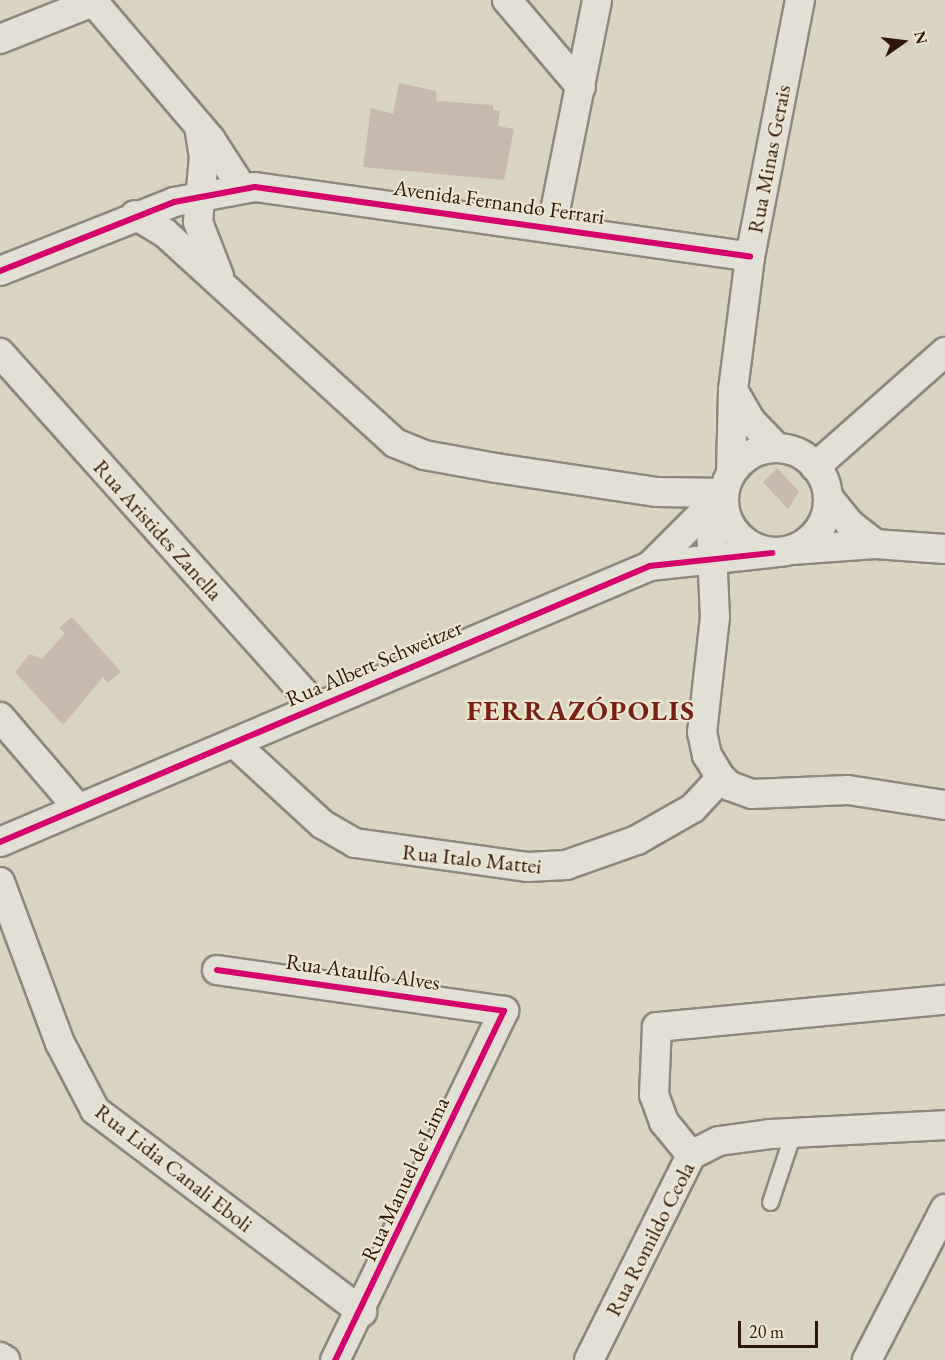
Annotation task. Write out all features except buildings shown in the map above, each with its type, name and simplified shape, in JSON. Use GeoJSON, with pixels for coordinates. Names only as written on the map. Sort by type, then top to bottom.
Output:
{"type":"FeatureCollection","features":[{"type":"Feature","properties":{"kind":"street"},"geometry":{"type":"LineString","coordinates":[[507,0],[581,87]]}},
{"type":"Feature","properties":{"kind":"street"},"geometry":{"type":"LineString","coordinates":[[552,226],[597,0]]}},
{"type":"Feature","properties":{"kind":"street","name":"Rua Minas Gerais"},"geometry":{"type":"LineString","coordinates":[[721,778],[707,755],[702,732],[715,618],[712,558],[750,257],[800,0]]}},
{"type":"Feature","properties":{"kind":"street"},"geometry":{"type":"LineString","coordinates":[[0,39],[92,1],[199,126],[242,188]]}},
{"type":"Feature","properties":{"kind":"street"},"geometry":{"type":"LineString","coordinates":[[199,126],[204,156],[200,195],[200,234],[230,296]]}},
{"type":"Feature","properties":{"kind":"street","name":"Avenida Fernando Ferrari"},"geometry":{"type":"LineString","coordinates":[[0,271],[135,215],[200,195],[242,188],[290,189],[750,257]]}},
{"type":"Feature","properties":{"kind":"street"},"geometry":{"type":"LineString","coordinates":[[135,215],[165,233],[230,296],[395,443],[424,455],[657,492],[722,490],[756,452],[777,448],[798,453],[815,467],[828,497],[851,525],[875,544]]}},
{"type":"Feature","properties":{"kind":"street"},"geometry":{"type":"LineString","coordinates":[[815,467],[945,352]]}},
{"type":"Feature","properties":{"kind":"street","name":"Rua Aristides Zanella"},"geometry":{"type":"LineString","coordinates":[[0,353],[316,707]]}},
{"type":"Feature","properties":{"kind":"street"},"geometry":{"type":"LineString","coordinates":[[733,390],[751,421],[777,448]]}},
{"type":"Feature","properties":{"kind":"street"},"geometry":{"type":"LineString","coordinates":[[722,490],[727,517],[739,537],[782,551],[813,537],[821,525],[828,497]]}},
{"type":"Feature","properties":{"kind":"street","name":"Rua Albert Schweitzer"},"geometry":{"type":"LineString","coordinates":[[650,566],[722,490]]}},
{"type":"Feature","properties":{"kind":"street"},"geometry":{"type":"LineString","coordinates":[[657,492],[673,514],[679,535]]}},
{"type":"Feature","properties":{"kind":"street","name":"Rua Albert Schweitzer"},"geometry":{"type":"LineString","coordinates":[[0,842],[650,566],[782,551],[875,544],[945,549]]}},
{"type":"Feature","properties":{"kind":"street"},"geometry":{"type":"LineString","coordinates":[[0,717],[78,808]]}},
{"type":"Feature","properties":{"kind":"street","name":"Rua Italo Mattei"},"geometry":{"type":"LineString","coordinates":[[234,743],[322,824],[355,843],[528,867],[566,866],[637,840],[693,808],[721,778]]}},
{"type":"Feature","properties":{"kind":"street"},"geometry":{"type":"LineString","coordinates":[[721,778],[730,786],[752,794],[848,790],[945,805]]}},
{"type":"Feature","properties":{"kind":"street","name":"Rua Lidia Canali Eboli"},"geometry":{"type":"LineString","coordinates":[[0,882],[60,1043],[95,1110],[362,1312]]}},
{"type":"Feature","properties":{"kind":"street","name":"Rua Ataulfo Alves"},"geometry":{"type":"LineString","coordinates":[[217,970],[504,1011]]}},
{"type":"Feature","properties":{"kind":"street"},"geometry":{"type":"LineString","coordinates":[[691,1155],[664,1122],[654,1095],[657,1027],[945,1000]]}},
{"type":"Feature","properties":{"kind":"street","name":"Rua Manuel de Lima"},"geometry":{"type":"LineString","coordinates":[[335,1360],[362,1312],[504,1011]]}},
{"type":"Feature","properties":{"kind":"street","name":"Rua Romildo Ceola"},"geometry":{"type":"LineString","coordinates":[[589,1360],[691,1155],[718,1141],[794,1133],[945,1125]]}},
{"type":"Feature","properties":{"kind":"street"},"geometry":{"type":"LineString","coordinates":[[867,1360],[945,1209]]}},
{"type":"Feature","properties":{"kind":"street"},"geometry":{"type":"LineString","coordinates":[[0,1357],[5,1360]]}},
{"type":"Feature","properties":{"kind":"lane"},"geometry":{"type":"LineString","coordinates":[[770,1202],[794,1133]]}},
{"type":"Feature","properties":{"kind":"cycle path"},"geometry":{"type":"LineString","coordinates":[[0,271],[174,202],[255,187],[750,257]]}},
{"type":"Feature","properties":{"kind":"cycle path"},"geometry":{"type":"LineString","coordinates":[[0,842],[650,566],[772,553]]}},
{"type":"Feature","properties":{"kind":"cycle path"},"geometry":{"type":"LineString","coordinates":[[217,970],[504,1011],[335,1360]]}},
{"type":"Feature","properties":{"kind":"district","name":"FERRAZÓPOLIS"},"geometry":{"type":"Point","coordinates":[581,710]}}]}
